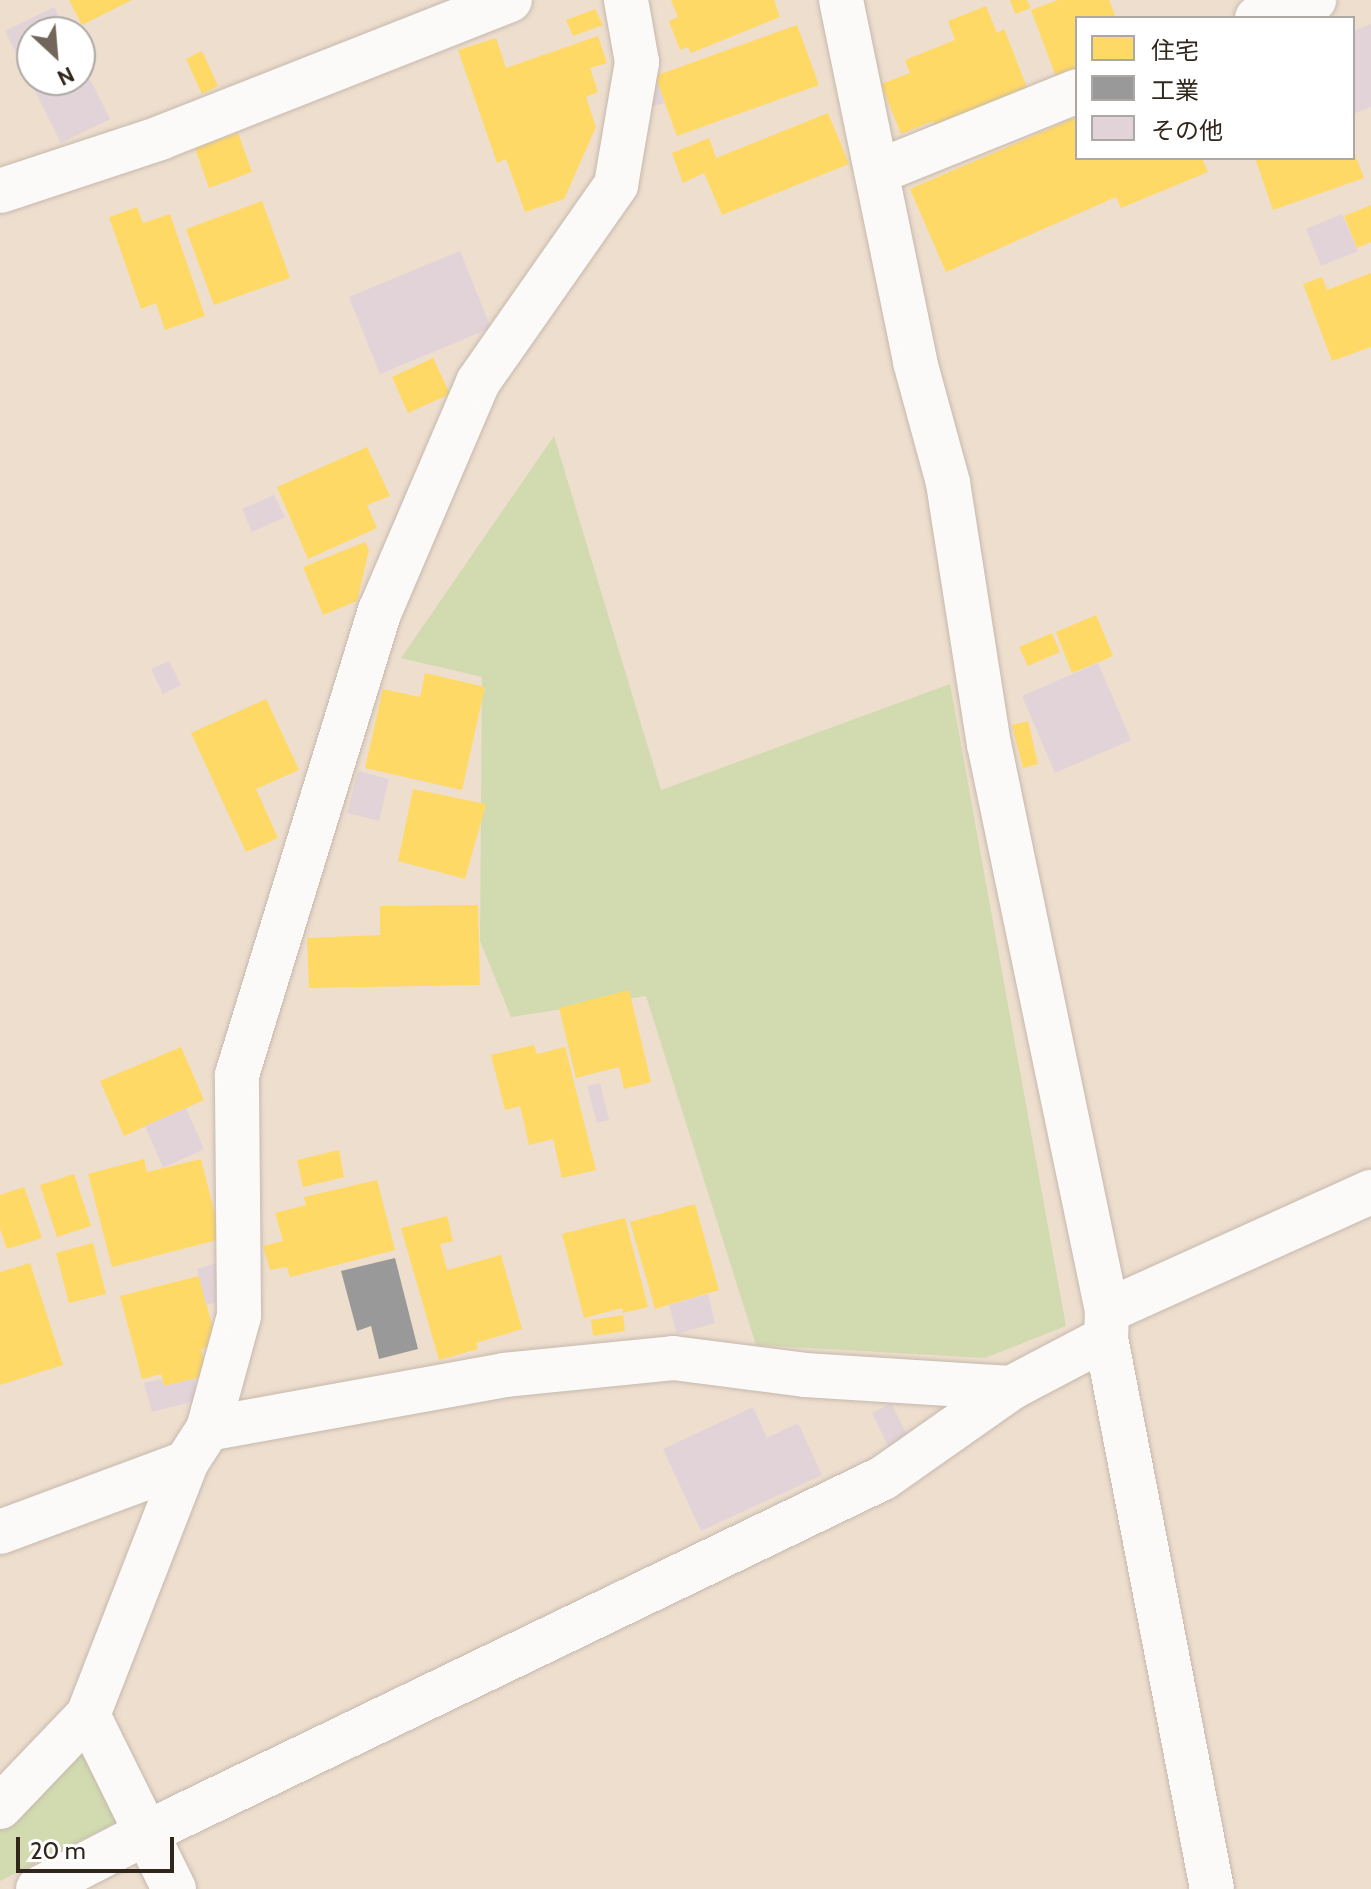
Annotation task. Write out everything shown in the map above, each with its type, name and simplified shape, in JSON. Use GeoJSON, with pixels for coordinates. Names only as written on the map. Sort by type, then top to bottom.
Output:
{"type":"FeatureCollection","features":[{"type":"Feature","properties":{"kind":"street"},"geometry":{"type":"LineString","coordinates":[[0,191],[160,138],[510,0]]}},
{"type":"Feature","properties":{"kind":"street"},"geometry":{"type":"LineString","coordinates":[[0,1807],[88,1715],[197,1446],[239,1316],[237,1075],[380,611],[478,382],[616,185],[637,62],[626,0]]}},
{"type":"Feature","properties":{"kind":"street"},"geometry":{"type":"LineString","coordinates":[[841,0],[915,362],[948,483],[989,744],[1106,1324],[1212,1889]]}},
{"type":"Feature","properties":{"kind":"street"},"geometry":{"type":"LineString","coordinates":[[1263,16],[1314,0]]}},
{"type":"Feature","properties":{"kind":"street"},"geometry":{"type":"LineString","coordinates":[[877,172],[1075,92]]}},
{"type":"Feature","properties":{"kind":"street"},"geometry":{"type":"LineString","coordinates":[[38,1889],[146,1833],[883,1478],[1106,1324],[1371,1192]]}},
{"type":"Feature","properties":{"kind":"street"},"geometry":{"type":"LineString","coordinates":[[0,1532],[197,1446],[504,1375],[673,1358],[805,1375],[1011,1388]]}},
{"type":"Feature","properties":{"kind":"street"},"geometry":{"type":"LineString","coordinates":[[88,1715],[174,1889]]}},
{"type":"Feature","properties":{"kind":"green space"},"geometry":{"type":"Polygon","coordinates":[[[554,436],[661,790],[950,684],[1066,1326],[985,1358],[756,1345],[646,996],[511,1017],[480,941],[482,677],[401,658],[554,436]]]}},
{"type":"Feature","properties":{"kind":"green space"},"geometry":{"type":"Polygon","coordinates":[[[84,1732],[123,1819],[0,1881],[0,1821],[84,1732]]]}},
{"type":"Feature","properties":{"kind":"building: 住宅"},"geometry":{"type":"Polygon","coordinates":[[[69,0],[132,0],[96,18],[77,16],[69,0]]]}},
{"type":"Feature","properties":{"kind":"building: 住宅"},"geometry":{"type":"Polygon","coordinates":[[[671,0],[774,0],[780,17],[691,53],[688,47],[680,50],[669,21],[678,17],[671,0]]]}},
{"type":"Feature","properties":{"kind":"building: 住宅"},"geometry":{"type":"Polygon","coordinates":[[[1010,0],[1027,0],[1031,8],[1015,14],[1010,0]]]}},
{"type":"Feature","properties":{"kind":"building: 住宅"},"geometry":{"type":"Polygon","coordinates":[[[1058,0],[1109,0],[1115,16],[1075,16],[1075,70],[1056,77],[1031,10],[1058,0]]]}},
{"type":"Feature","properties":{"kind":"building: 住宅"},"geometry":{"type":"Polygon","coordinates":[[[986,6],[997,33],[1004,29],[1030,95],[938,132],[933,121],[901,134],[881,84],[910,73],[905,60],[955,40],[948,21],[986,6]]]}},
{"type":"Feature","properties":{"kind":"building: 住宅"},"geometry":{"type":"Polygon","coordinates":[[[595,9],[603,25],[573,36],[566,20],[595,9]]]}},
{"type":"Feature","properties":{"kind":"building: 住宅"},"geometry":{"type":"Polygon","coordinates":[[[797,25],[819,85],[677,136],[655,76],[797,25]]]}},
{"type":"Feature","properties":{"kind":"building: 住宅"},"geometry":{"type":"Polygon","coordinates":[[[598,36],[607,63],[590,68],[598,92],[586,97],[596,127],[564,199],[525,212],[506,159],[497,163],[458,50],[496,38],[506,68],[598,36]]]}},
{"type":"Feature","properties":{"kind":"building: 住宅"},"geometry":{"type":"Polygon","coordinates":[[[202,51],[218,86],[202,94],[186,59],[202,51]]]}},
{"type":"Feature","properties":{"kind":"building: 住宅"},"geometry":{"type":"Polygon","coordinates":[[[828,113],[849,164],[722,215],[704,173],[683,183],[672,153],[709,138],[716,158],[828,113]]]}},
{"type":"Feature","properties":{"kind":"building: 住宅"},"geometry":{"type":"Polygon","coordinates":[[[1075,118],[1075,160],[1203,160],[1208,172],[1121,208],[1116,197],[946,272],[910,189],[1075,118]]]}},
{"type":"Feature","properties":{"kind":"building: 住宅"},"geometry":{"type":"Polygon","coordinates":[[[238,133],[252,172],[209,188],[195,148],[238,133]]]}},
{"type":"Feature","properties":{"kind":"building: 住宅"},"geometry":{"type":"Polygon","coordinates":[[[1355,154],[1364,178],[1273,210],[1256,160],[1355,160],[1355,154]]]}},
{"type":"Feature","properties":{"kind":"building: 住宅"},"geometry":{"type":"Polygon","coordinates":[[[262,201],[290,278],[214,305],[186,229],[262,201]]]}},
{"type":"Feature","properties":{"kind":"building: 住宅"},"geometry":{"type":"Polygon","coordinates":[[[1371,205],[1371,242],[1357,248],[1344,216],[1371,205]]]}},
{"type":"Feature","properties":{"kind":"building: 住宅"},"geometry":{"type":"Polygon","coordinates":[[[137,207],[143,223],[170,214],[205,316],[165,330],[156,303],[141,309],[109,217],[137,207]]]}},
{"type":"Feature","properties":{"kind":"building: 住宅"},"geometry":{"type":"Polygon","coordinates":[[[1371,273],[1371,347],[1332,361],[1303,284],[1322,277],[1327,290],[1371,273]]]}},
{"type":"Feature","properties":{"kind":"building: 住宅"},"geometry":{"type":"Polygon","coordinates":[[[433,358],[450,394],[408,413],[392,377],[433,358]]]}},
{"type":"Feature","properties":{"kind":"building: 住宅"},"geometry":{"type":"Polygon","coordinates":[[[367,447],[390,496],[367,505],[377,528],[308,559],[277,487],[367,447]]]}},
{"type":"Feature","properties":{"kind":"building: 住宅"},"geometry":{"type":"Polygon","coordinates":[[[365,542],[369,550],[357,601],[323,615],[303,567],[365,542]]]}},
{"type":"Feature","properties":{"kind":"building: 住宅"},"geometry":{"type":"Polygon","coordinates":[[[1096,615],[1113,656],[1072,673],[1056,632],[1096,615]]]}},
{"type":"Feature","properties":{"kind":"building: 住宅"},"geometry":{"type":"Polygon","coordinates":[[[1052,633],[1060,652],[1028,666],[1019,647],[1052,633]]]}},
{"type":"Feature","properties":{"kind":"building: 住宅"},"geometry":{"type":"Polygon","coordinates":[[[425,673],[485,687],[462,790],[365,768],[383,689],[420,697],[425,673]]]}},
{"type":"Feature","properties":{"kind":"building: 住宅"},"geometry":{"type":"Polygon","coordinates":[[[266,699],[299,770],[256,789],[278,838],[246,852],[191,733],[266,699]]]}},
{"type":"Feature","properties":{"kind":"building: 住宅"},"geometry":{"type":"Polygon","coordinates":[[[1028,721],[1038,764],[1023,768],[1012,725],[1028,721]]]}},
{"type":"Feature","properties":{"kind":"building: 住宅"},"geometry":{"type":"Polygon","coordinates":[[[413,789],[486,804],[465,879],[398,861],[413,789]]]}},
{"type":"Feature","properties":{"kind":"building: 住宅"},"geometry":{"type":"Polygon","coordinates":[[[478,905],[480,985],[309,988],[307,938],[380,935],[380,906],[478,905]]]}},
{"type":"Feature","properties":{"kind":"building: 住宅"},"geometry":{"type":"Polygon","coordinates":[[[629,990],[651,1082],[624,1089],[619,1067],[576,1078],[559,1008],[629,990]]]}},
{"type":"Feature","properties":{"kind":"building: 住宅"},"geometry":{"type":"Polygon","coordinates":[[[534,1045],[537,1054],[565,1047],[596,1170],[562,1178],[553,1139],[529,1145],[520,1106],[505,1110],[491,1055],[534,1045]]]}},
{"type":"Feature","properties":{"kind":"building: 住宅"},"geometry":{"type":"Polygon","coordinates":[[[181,1047],[204,1100],[124,1136],[100,1081],[181,1047]]]}},
{"type":"Feature","properties":{"kind":"building: 住宅"},"geometry":{"type":"Polygon","coordinates":[[[339,1150],[344,1177],[303,1187],[297,1160],[339,1150]]]}},
{"type":"Feature","properties":{"kind":"building: 住宅"},"geometry":{"type":"Polygon","coordinates":[[[144,1159],[147,1172],[201,1159],[221,1239],[112,1267],[88,1174],[144,1159]]]}},
{"type":"Feature","properties":{"kind":"building: 住宅"},"geometry":{"type":"Polygon","coordinates":[[[74,1174],[91,1226],[57,1237],[40,1185],[74,1174]]]}},
{"type":"Feature","properties":{"kind":"building: 住宅"},"geometry":{"type":"Polygon","coordinates":[[[377,1180],[395,1250],[290,1277],[287,1267],[270,1270],[263,1246],[283,1241],[275,1213],[306,1205],[304,1197],[377,1180]]]}},
{"type":"Feature","properties":{"kind":"building: 住宅"},"geometry":{"type":"Polygon","coordinates":[[[24,1187],[42,1238],[7,1249],[0,1229],[0,1195],[24,1187]]]}},
{"type":"Feature","properties":{"kind":"building: 住宅"},"geometry":{"type":"Polygon","coordinates":[[[695,1204],[719,1290],[655,1309],[630,1222],[695,1204]]]}},
{"type":"Feature","properties":{"kind":"building: 住宅"},"geometry":{"type":"Polygon","coordinates":[[[447,1216],[453,1241],[440,1244],[447,1270],[501,1255],[522,1329],[476,1343],[478,1349],[439,1360],[401,1228],[447,1216]]]}},
{"type":"Feature","properties":{"kind":"building: 住宅"},"geometry":{"type":"Polygon","coordinates":[[[625,1218],[648,1307],[623,1313],[622,1308],[584,1318],[562,1234],[625,1218]]]}},
{"type":"Feature","properties":{"kind":"building: 住宅"},"geometry":{"type":"Polygon","coordinates":[[[93,1243],[106,1294],[69,1303],[56,1253],[93,1243]]]}},
{"type":"Feature","properties":{"kind":"building: 住宅"},"geometry":{"type":"Polygon","coordinates":[[[30,1263],[63,1365],[0,1385],[0,1272],[30,1263]]]}},
{"type":"Feature","properties":{"kind":"building: 住宅"},"geometry":{"type":"Polygon","coordinates":[[[199,1276],[217,1344],[201,1349],[208,1375],[164,1386],[161,1374],[142,1379],[120,1296],[199,1276]]]}},
{"type":"Feature","properties":{"kind":"building: 住宅"},"geometry":{"type":"Polygon","coordinates":[[[623,1315],[625,1331],[593,1336],[591,1320],[623,1315]]]}},
{"type":"Feature","properties":{"kind":"building: 工業"},"geometry":{"type":"Polygon","coordinates":[[[395,1258],[418,1349],[379,1359],[371,1326],[357,1331],[341,1271],[395,1258]]]}},
{"type":"Feature","properties":{"kind":"building: その他"},"geometry":{"type":"Polygon","coordinates":[[[54,7],[59,16],[36,16],[54,7]]]}},
{"type":"Feature","properties":{"kind":"building: その他"},"geometry":{"type":"Polygon","coordinates":[[[1371,24],[1371,107],[1355,113],[1355,30],[1371,24]]]}},
{"type":"Feature","properties":{"kind":"building: その他"},"geometry":{"type":"Polygon","coordinates":[[[16,26],[16,53],[5,31],[16,26]]]}},
{"type":"Feature","properties":{"kind":"building: その他"},"geometry":{"type":"Polygon","coordinates":[[[655,76],[665,103],[645,108],[655,76]]]}},
{"type":"Feature","properties":{"kind":"building: その他"},"geometry":{"type":"Polygon","coordinates":[[[96,91],[110,119],[61,143],[38,96],[96,96],[96,91]]]}},
{"type":"Feature","properties":{"kind":"building: その他"},"geometry":{"type":"Polygon","coordinates":[[[1342,214],[1358,251],[1321,266],[1306,229],[1342,214]]]}},
{"type":"Feature","properties":{"kind":"building: その他"},"geometry":{"type":"Polygon","coordinates":[[[460,251],[491,328],[380,374],[349,297],[460,251]]]}},
{"type":"Feature","properties":{"kind":"building: その他"},"geometry":{"type":"Polygon","coordinates":[[[274,495],[285,517],[252,532],[242,509],[274,495]]]}},
{"type":"Feature","properties":{"kind":"building: その他"},"geometry":{"type":"Polygon","coordinates":[[[169,661],[181,685],[163,694],[151,669],[169,661]]]}},
{"type":"Feature","properties":{"kind":"building: その他"},"geometry":{"type":"Polygon","coordinates":[[[1098,663],[1131,740],[1055,773],[1022,696],[1098,663]]]}},
{"type":"Feature","properties":{"kind":"building: その他"},"geometry":{"type":"Polygon","coordinates":[[[358,771],[389,779],[379,821],[347,813],[358,771]]]}},
{"type":"Feature","properties":{"kind":"building: その他"},"geometry":{"type":"Polygon","coordinates":[[[600,1083],[609,1120],[597,1123],[587,1086],[600,1083]]]}},
{"type":"Feature","properties":{"kind":"building: その他"},"geometry":{"type":"Polygon","coordinates":[[[186,1108],[204,1149],[163,1168],[145,1126],[186,1108]]]}},
{"type":"Feature","properties":{"kind":"building: その他"},"geometry":{"type":"Polygon","coordinates":[[[217,1263],[226,1300],[206,1305],[197,1269],[217,1263]]]}},
{"type":"Feature","properties":{"kind":"building: その他"},"geometry":{"type":"Polygon","coordinates":[[[708,1294],[715,1323],[677,1334],[669,1305],[708,1294]]]}},
{"type":"Feature","properties":{"kind":"building: その他"},"geometry":{"type":"Polygon","coordinates":[[[162,1379],[164,1386],[194,1379],[199,1400],[152,1412],[144,1383],[162,1379]]]}},
{"type":"Feature","properties":{"kind":"building: その他"},"geometry":{"type":"Polygon","coordinates":[[[891,1403],[909,1439],[889,1448],[872,1413],[891,1403]]]}},
{"type":"Feature","properties":{"kind":"building: その他"},"geometry":{"type":"Polygon","coordinates":[[[753,1407],[767,1438],[798,1423],[822,1475],[701,1531],[663,1449],[753,1407]]]}}]}
